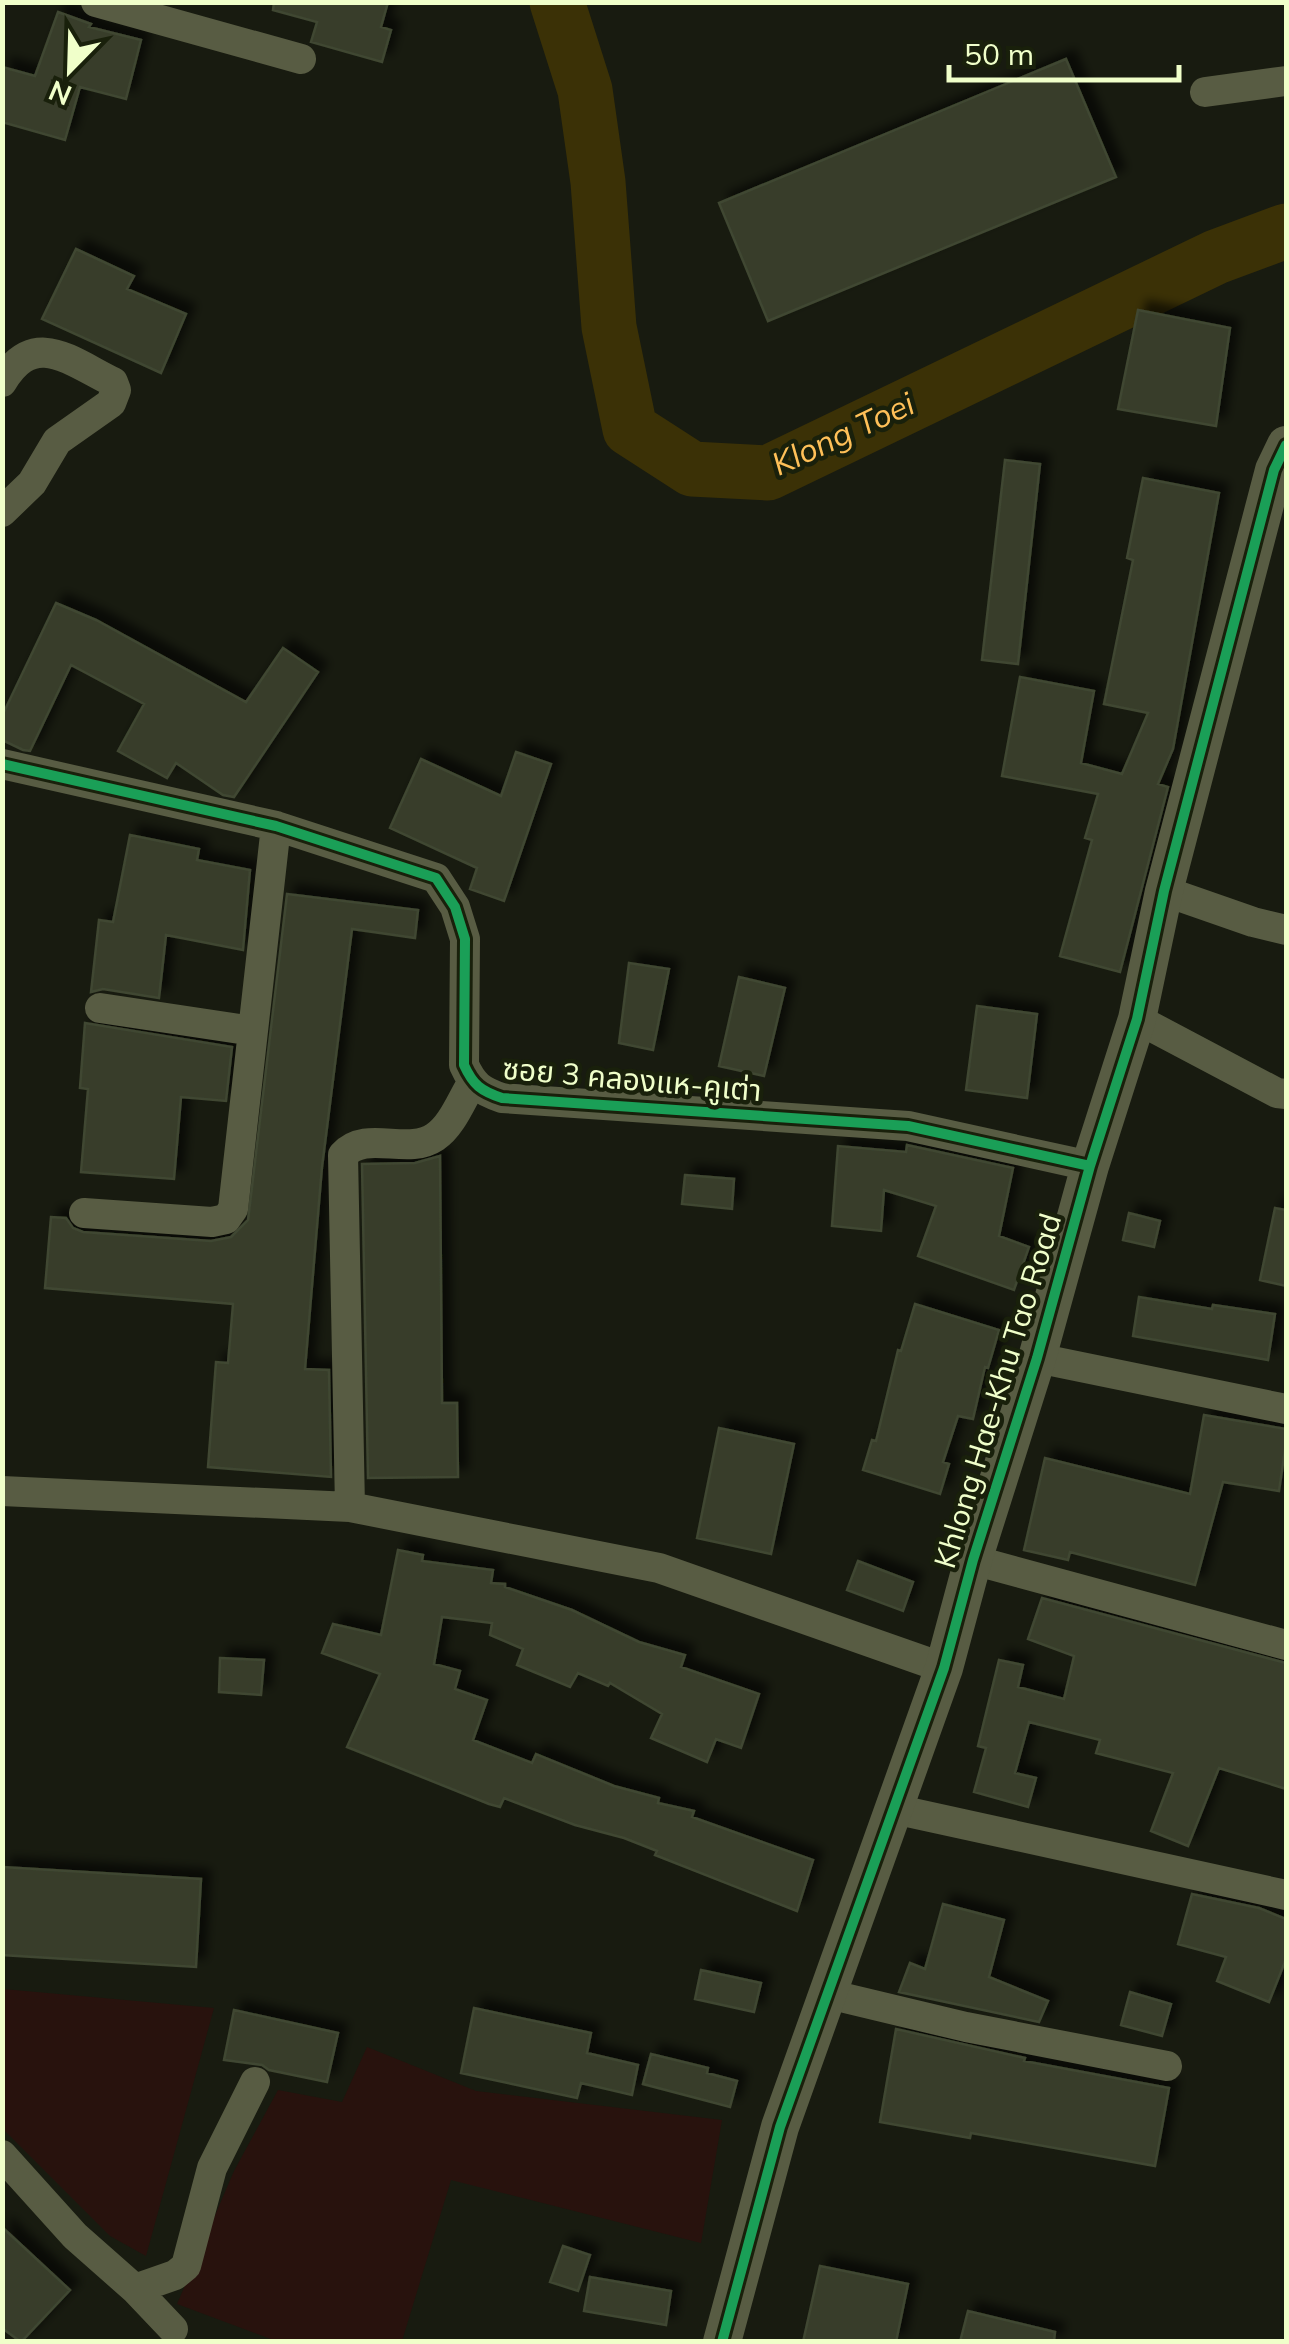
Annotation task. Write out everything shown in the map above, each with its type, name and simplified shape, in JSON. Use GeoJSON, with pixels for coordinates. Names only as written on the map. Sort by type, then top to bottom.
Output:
{"type":"FeatureCollection","features":[{"type":"Feature","properties":{"kind":"street"},"geometry":{"type":"LineString","coordinates":[[96,2],[301,59]]}},
{"type":"Feature","properties":{"kind":"street"},"geometry":{"type":"LineString","coordinates":[[1205,92],[1286,81]]}},
{"type":"Feature","properties":{"kind":"street"},"geometry":{"type":"LineString","coordinates":[[2,382],[22,356],[37,350],[113,382],[116,390],[110,403],[56,441],[32,483],[2,512]]}},
{"type":"Feature","properties":{"kind":"street","name":"Khlong Hae-Khu Tao Road"},"geometry":{"type":"LineString","coordinates":[[722,2342],[780,2127],[944,1668],[973,1560],[1038,1358],[1090,1166],[1137,1018],[1164,891],[1282,463]]}},
{"type":"Feature","properties":{"kind":"street","name":"ซอย 3 คลองแห-คูเต่า"},"geometry":{"type":"LineString","coordinates":[[2,764],[276,826],[436,878],[455,908],[466,939],[464,1064],[472,1083],[484,1092],[502,1098],[908,1126],[1090,1166]]}},
{"type":"Feature","properties":{"kind":"street"},"geometry":{"type":"LineString","coordinates":[[84,1213],[212,1222],[226,1219],[233,1209],[276,826]]}},
{"type":"Feature","properties":{"kind":"street"},"geometry":{"type":"LineString","coordinates":[[1164,891],[1286,930]]}},
{"type":"Feature","properties":{"kind":"street"},"geometry":{"type":"LineString","coordinates":[[100,1008],[253,1031]]}},
{"type":"Feature","properties":{"kind":"street"},"geometry":{"type":"LineString","coordinates":[[1137,1018],[1277,1093],[1286,1094]]}},
{"type":"Feature","properties":{"kind":"street"},"geometry":{"type":"LineString","coordinates":[[350,1508],[342,1155],[357,1144],[417,1144],[434,1138],[472,1083]]}},
{"type":"Feature","properties":{"kind":"street"},"geometry":{"type":"LineString","coordinates":[[1038,1358],[1286,1409]]}},
{"type":"Feature","properties":{"kind":"street"},"geometry":{"type":"LineString","coordinates":[[2,1491],[350,1508],[660,1568],[944,1668]]}},
{"type":"Feature","properties":{"kind":"street"},"geometry":{"type":"LineString","coordinates":[[973,1560],[1286,1645]]}},
{"type":"Feature","properties":{"kind":"street"},"geometry":{"type":"LineString","coordinates":[[894,1809],[1286,1896]]}},
{"type":"Feature","properties":{"kind":"street"},"geometry":{"type":"LineString","coordinates":[[828,1994],[966,2027],[1166,2066]]}},
{"type":"Feature","properties":{"kind":"street"},"geometry":{"type":"LineString","coordinates":[[135,2289],[175,2275],[186,2266],[212,2168],[255,2082]]}},
{"type":"Feature","properties":{"kind":"street"},"geometry":{"type":"LineString","coordinates":[[2,2155],[75,2236],[135,2289],[173,2330]]}},
{"type":"Feature","properties":{"kind":"shaded area"},"geometry":{"type":"Polygon","coordinates":[[[3,1989],[214,2008],[146,2256],[110,2236],[3,2129],[3,1989]]]}},
{"type":"Feature","properties":{"kind":"shaded area"},"geometry":{"type":"Polygon","coordinates":[[[367,2047],[476,2091],[722,2120],[701,2243],[451,2180],[402,2341],[276,2341],[177,2304],[234,2171],[278,2090],[342,2102],[367,2047]]]}},
{"type":"Feature","properties":{"kind":"building"},"geometry":{"type":"Polygon","coordinates":[[[274,2],[388,2],[381,27],[391,30],[382,62],[311,42],[317,22],[273,10],[274,2]]]}},
{"type":"Feature","properties":{"kind":"building"},"geometry":{"type":"Polygon","coordinates":[[[58,12],[91,24],[89,27],[141,40],[126,99],[80,87],[65,140],[2,122],[2,67],[35,76],[58,12]]]}},
{"type":"Feature","properties":{"kind":"building"},"geometry":{"type":"Polygon","coordinates":[[[1066,59],[1116,177],[768,321],[719,203],[1066,59]]]}},
{"type":"Feature","properties":{"kind":"building"},"geometry":{"type":"Polygon","coordinates":[[[76,249],[134,276],[127,289],[186,314],[161,373],[42,319],[76,249]]]}},
{"type":"Feature","properties":{"kind":"building"},"geometry":{"type":"Polygon","coordinates":[[[1138,310],[1230,328],[1216,426],[1118,409],[1138,310]]]}},
{"type":"Feature","properties":{"kind":"building"},"geometry":{"type":"Polygon","coordinates":[[[1005,460],[1040,464],[1018,664],[982,660],[1005,460]]]}},
{"type":"Feature","properties":{"kind":"building"},"geometry":{"type":"Polygon","coordinates":[[[1143,478],[1219,493],[1173,749],[1158,784],[1168,787],[1120,972],[1060,956],[1092,840],[1085,838],[1098,794],[1002,776],[1020,677],[1094,691],[1081,763],[1122,774],[1148,713],[1104,704],[1133,560],[1127,558],[1143,478]]]}},
{"type":"Feature","properties":{"kind":"building"},"geometry":{"type":"Polygon","coordinates":[[[56,603],[96,620],[246,702],[283,648],[318,672],[234,797],[223,795],[176,763],[167,778],[118,751],[144,704],[71,665],[30,751],[23,750],[2,740],[2,716],[56,603]]]}},
{"type":"Feature","properties":{"kind":"building"},"geometry":{"type":"Polygon","coordinates":[[[516,752],[551,764],[504,901],[470,889],[477,868],[390,828],[421,759],[501,796],[516,752]]]}},
{"type":"Feature","properties":{"kind":"building"},"geometry":{"type":"Polygon","coordinates":[[[130,835],[199,849],[197,860],[250,870],[243,950],[166,935],[159,998],[103,989],[91,992],[99,920],[113,922],[130,835]]]}},
{"type":"Feature","properties":{"kind":"building"},"geometry":{"type":"Polygon","coordinates":[[[287,894],[418,910],[415,938],[352,929],[322,1167],[305,1369],[329,1370],[331,1477],[208,1467],[216,1362],[228,1363],[233,1304],[45,1288],[51,1217],[66,1218],[73,1228],[83,1232],[211,1241],[231,1237],[248,1220],[287,894]]]}},
{"type":"Feature","properties":{"kind":"building"},"geometry":{"type":"Polygon","coordinates":[[[629,963],[669,969],[653,1050],[619,1043],[629,963]]]}},
{"type":"Feature","properties":{"kind":"building"},"geometry":{"type":"Polygon","coordinates":[[[739,977],[785,988],[764,1076],[719,1066],[739,977]]]}},
{"type":"Feature","properties":{"kind":"building"},"geometry":{"type":"Polygon","coordinates":[[[977,1006],[1037,1014],[1027,1098],[966,1090],[977,1006]]]}},
{"type":"Feature","properties":{"kind":"building"},"geometry":{"type":"Polygon","coordinates":[[[85,1023],[232,1047],[226,1101],[181,1097],[174,1179],[81,1172],[88,1089],[80,1088],[85,1023]]]}},
{"type":"Feature","properties":{"kind":"building"},"geometry":{"type":"Polygon","coordinates":[[[907,1145],[1013,1168],[999,1236],[1029,1247],[1014,1290],[918,1256],[936,1206],[884,1190],[881,1231],[832,1226],[838,1146],[906,1152],[907,1145]]]}},
{"type":"Feature","properties":{"kind":"building"},"geometry":{"type":"Polygon","coordinates":[[[440,1156],[442,1403],[457,1403],[458,1477],[368,1478],[362,1164],[415,1163],[440,1156]]]}},
{"type":"Feature","properties":{"kind":"building"},"geometry":{"type":"Polygon","coordinates":[[[685,1175],[734,1179],[732,1209],[682,1204],[685,1175]]]}},
{"type":"Feature","properties":{"kind":"building"},"geometry":{"type":"Polygon","coordinates":[[[1275,1208],[1286,1210],[1286,1286],[1260,1280],[1275,1208]]]}},
{"type":"Feature","properties":{"kind":"building"},"geometry":{"type":"Polygon","coordinates":[[[1129,1213],[1160,1221],[1154,1247],[1123,1240],[1129,1213]]]}},
{"type":"Feature","properties":{"kind":"building"},"geometry":{"type":"Polygon","coordinates":[[[1139,1297],[1275,1314],[1268,1360],[1133,1336],[1139,1297]]]}},
{"type":"Feature","properties":{"kind":"building"},"geometry":{"type":"Polygon","coordinates":[[[915,1304],[999,1330],[988,1368],[985,1367],[973,1419],[958,1416],[943,1462],[949,1464],[940,1494],[863,1470],[872,1440],[876,1441],[898,1350],[901,1351],[915,1304]]]}},
{"type":"Feature","properties":{"kind":"building"},"geometry":{"type":"Polygon","coordinates":[[[1204,1415],[1286,1429],[1286,1443],[1279,1491],[1223,1482],[1195,1585],[1070,1552],[1068,1560],[1024,1550],[1045,1458],[1190,1494],[1204,1415]]]}},
{"type":"Feature","properties":{"kind":"building"},"geometry":{"type":"Polygon","coordinates":[[[719,1428],[794,1444],[771,1554],[697,1538],[719,1428]]]}},
{"type":"Feature","properties":{"kind":"building"},"geometry":{"type":"Polygon","coordinates":[[[398,1550],[423,1555],[422,1561],[493,1570],[491,1583],[505,1584],[639,1642],[685,1655],[681,1667],[759,1694],[741,1748],[716,1739],[707,1762],[651,1738],[662,1714],[610,1683],[608,1686],[578,1673],[570,1687],[517,1665],[523,1649],[490,1635],[492,1623],[442,1617],[434,1664],[460,1671],[455,1689],[487,1700],[473,1740],[532,1763],[536,1754],[614,1786],[659,1798],[658,1803],[694,1811],[692,1817],[813,1860],[797,1911],[655,1855],[657,1851],[624,1838],[575,1825],[504,1798],[500,1807],[489,1804],[347,1747],[380,1674],[322,1653],[333,1624],[381,1635],[398,1550]]]}},
{"type":"Feature","properties":{"kind":"building"},"geometry":{"type":"Polygon","coordinates":[[[858,1561],[913,1582],[903,1611],[847,1590],[858,1561]]]}},
{"type":"Feature","properties":{"kind":"building"},"geometry":{"type":"Polygon","coordinates":[[[1042,1598],[1286,1663],[1286,1789],[1219,1768],[1188,1846],[1151,1831],[1173,1773],[1096,1753],[1100,1740],[1029,1722],[1015,1773],[1036,1778],[1028,1807],[974,1792],[986,1748],[978,1746],[999,1660],[1023,1665],[1018,1687],[1064,1699],[1074,1656],[1028,1639],[1042,1598]]]}},
{"type":"Feature","properties":{"kind":"building"},"geometry":{"type":"Polygon","coordinates":[[[220,1658],[264,1660],[261,1695],[219,1692],[220,1658]]]}},
{"type":"Feature","properties":{"kind":"building"},"geometry":{"type":"Polygon","coordinates":[[[2,1867],[201,1879],[196,1967],[2,1955],[2,1867]]]}},
{"type":"Feature","properties":{"kind":"building"},"geometry":{"type":"Polygon","coordinates":[[[1192,1894],[1259,1908],[1286,1919],[1286,1959],[1269,2002],[1217,1981],[1226,1957],[1178,1944],[1192,1894]]]}},
{"type":"Feature","properties":{"kind":"building"},"geometry":{"type":"Polygon","coordinates":[[[943,1904],[1004,1920],[989,1977],[1048,2001],[1039,2022],[899,1992],[910,1963],[925,1969],[943,1904]]]}},
{"type":"Feature","properties":{"kind":"building"},"geometry":{"type":"Polygon","coordinates":[[[701,1970],[761,1983],[754,2012],[695,1999],[701,1970]]]}},
{"type":"Feature","properties":{"kind":"building"},"geometry":{"type":"Polygon","coordinates":[[[1130,1992],[1171,2004],[1162,2036],[1121,2025],[1130,1992]]]}},
{"type":"Feature","properties":{"kind":"building"},"geometry":{"type":"Polygon","coordinates":[[[474,2008],[591,2033],[587,2053],[638,2065],[632,2095],[581,2083],[577,2098],[461,2073],[474,2008]]]}},
{"type":"Feature","properties":{"kind":"building"},"geometry":{"type":"Polygon","coordinates":[[[234,2010],[338,2033],[327,2082],[269,2070],[262,2065],[224,2060],[234,2010]]]}},
{"type":"Feature","properties":{"kind":"building"},"geometry":{"type":"Polygon","coordinates":[[[896,2029],[1025,2058],[1024,2061],[1169,2088],[1155,2166],[971,2133],[970,2138],[880,2122],[896,2029]]]}},
{"type":"Feature","properties":{"kind":"building"},"geometry":{"type":"Polygon","coordinates":[[[651,2054],[708,2068],[707,2073],[737,2081],[730,2107],[643,2084],[651,2054]]]}},
{"type":"Feature","properties":{"kind":"building"},"geometry":{"type":"Polygon","coordinates":[[[2,2227],[70,2290],[21,2342],[2,2328],[2,2227]]]}},
{"type":"Feature","properties":{"kind":"building"},"geometry":{"type":"Polygon","coordinates":[[[563,2246],[590,2255],[578,2291],[550,2282],[563,2246]]]}},
{"type":"Feature","properties":{"kind":"building"},"geometry":{"type":"Polygon","coordinates":[[[820,2266],[908,2284],[896,2342],[803,2342],[820,2266]]]}},
{"type":"Feature","properties":{"kind":"building"},"geometry":{"type":"Polygon","coordinates":[[[590,2277],[671,2291],[666,2325],[584,2311],[590,2277]]]}},
{"type":"Feature","properties":{"kind":"building"},"geometry":{"type":"Polygon","coordinates":[[[968,2311],[1055,2332],[1054,2342],[960,2342],[968,2311]]]}},
{"type":"Feature","properties":{"kind":"waterway","name":"Klong Toei"},"geometry":{"type":"LineString","coordinates":[[557,2],[585,90],[598,182],[609,327],[630,429],[692,469],[768,473],[1216,257],[1286,231]]}},
{"type":"Feature","properties":{"kind":"cycle path"},"geometry":{"type":"LineString","coordinates":[[722,2342],[780,2127],[944,1668],[973,1560],[1037,1358],[1090,1166],[1137,1019],[1164,891],[1274,470],[1286,445]]}},
{"type":"Feature","properties":{"kind":"cycle path"},"geometry":{"type":"LineString","coordinates":[[2,764],[276,826],[436,878],[455,907],[465,939],[464,1065],[483,1090],[502,1098],[908,1126],[1090,1166]]}}]}
